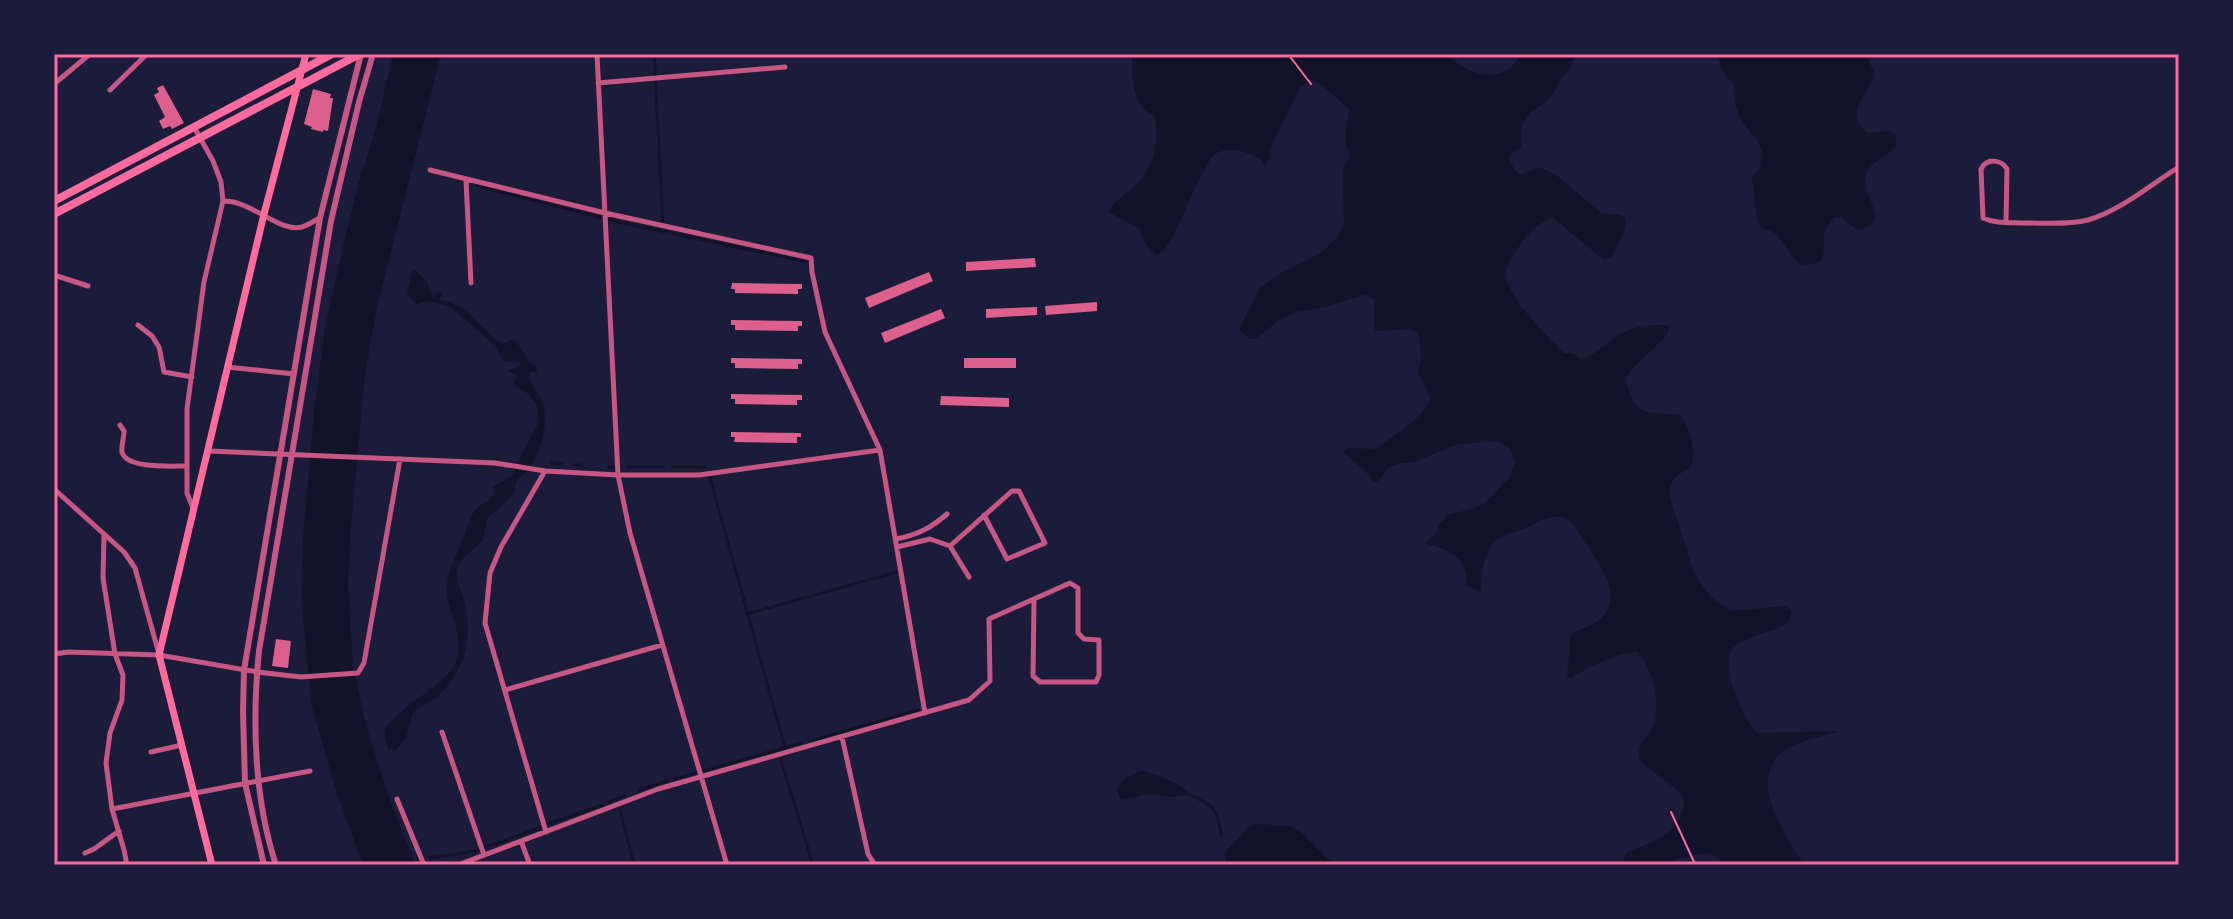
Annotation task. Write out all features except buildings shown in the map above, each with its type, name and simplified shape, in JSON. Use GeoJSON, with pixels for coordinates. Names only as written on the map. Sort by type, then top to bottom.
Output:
{"type":"FeatureCollection","features":[{"type":"Feature","properties":{"kind":"highway"},"geometry":{"type":"LineString","coordinates":[[54,201],[332,54]]}},
{"type":"Feature","properties":{"kind":"highway"},"geometry":{"type":"LineString","coordinates":[[54,214],[361,54]]}},
{"type":"Feature","properties":{"kind":"main road"},"geometry":{"type":"LineString","coordinates":[[212,865],[159,655],[264,214],[306,54]]}},
{"type":"Feature","properties":{"kind":"street"},"geometry":{"type":"LineString","coordinates":[[54,84],[90,54]]}},
{"type":"Feature","properties":{"kind":"street"},"geometry":{"type":"LineString","coordinates":[[110,90],[147,54]]}},
{"type":"Feature","properties":{"kind":"street"},"geometry":{"type":"LineString","coordinates":[[264,865],[245,783],[244,670],[320,218],[361,54]]}},
{"type":"Feature","properties":{"kind":"street"},"geometry":{"type":"LineString","coordinates":[[276,865],[259,780],[255,726],[257,672],[331,221],[373,54]]}},
{"type":"Feature","properties":{"kind":"street"},"geometry":{"type":"LineString","coordinates":[[597,54],[618,475],[630,533],[727,865]]}},
{"type":"Feature","properties":{"kind":"street"},"geometry":{"type":"LineString","coordinates":[[598,83],[785,67]]}},
{"type":"Feature","properties":{"kind":"street"},"geometry":{"type":"LineString","coordinates":[[193,509],[187,493],[187,409],[204,282],[223,201],[221,182],[194,127]]}},
{"type":"Feature","properties":{"kind":"street"},"geometry":{"type":"LineString","coordinates":[[2006,222],[2007,169],[1999,161],[1990,161],[1981,169],[1983,218],[2006,222],[2067,223],[2088,220],[2117,206],[2179,167]]}},
{"type":"Feature","properties":{"kind":"street"},"geometry":{"type":"LineString","coordinates":[[430,170],[605,213],[811,258],[825,332],[880,450],[925,713]]}},
{"type":"Feature","properties":{"kind":"street"},"geometry":{"type":"LineString","coordinates":[[466,180],[471,283]]}},
{"type":"Feature","properties":{"kind":"street"},"geometry":{"type":"LineString","coordinates":[[223,201],[243,204],[289,227],[301,227],[320,218]]}},
{"type":"Feature","properties":{"kind":"street"},"geometry":{"type":"LineString","coordinates":[[54,275],[88,286]]}},
{"type":"Feature","properties":{"kind":"street"},"geometry":{"type":"LineString","coordinates":[[138,325],[152,336],[159,347],[164,372],[192,377]]}},
{"type":"Feature","properties":{"kind":"street"},"geometry":{"type":"LineString","coordinates":[[227,367],[294,374]]}},
{"type":"Feature","properties":{"kind":"street"},"geometry":{"type":"LineString","coordinates":[[120,425],[124,431],[122,453],[126,458],[146,466],[186,466]]}},
{"type":"Feature","properties":{"kind":"street"},"geometry":{"type":"LineString","coordinates":[[209,451],[499,464],[545,471],[618,475],[699,475],[880,450]]}},
{"type":"Feature","properties":{"kind":"street"},"geometry":{"type":"LineString","coordinates":[[54,654],[159,655],[301,677],[358,673],[364,663],[400,459]]}},
{"type":"Feature","properties":{"kind":"street"},"geometry":{"type":"LineString","coordinates":[[545,471],[501,547],[490,573],[485,623],[546,832]]}},
{"type":"Feature","properties":{"kind":"street"},"geometry":{"type":"LineString","coordinates":[[54,489],[124,552],[135,568],[159,655]]}},
{"type":"Feature","properties":{"kind":"street"},"geometry":{"type":"LineString","coordinates":[[950,546],[984,515],[1012,491],[1019,491],[1045,543],[1007,559],[984,515]]}},
{"type":"Feature","properties":{"kind":"street"},"geometry":{"type":"LineString","coordinates":[[896,539],[932,527],[947,514]]}},
{"type":"Feature","properties":{"kind":"street"},"geometry":{"type":"LineString","coordinates":[[104,535],[103,578],[115,654],[123,675],[122,700],[110,733],[106,763],[112,809],[127,865]]}},
{"type":"Feature","properties":{"kind":"street"},"geometry":{"type":"LineString","coordinates":[[897,547],[930,539],[950,546],[969,577]]}},
{"type":"Feature","properties":{"kind":"street"},"geometry":{"type":"LineString","coordinates":[[458,865],[658,789],[969,700],[990,681],[989,619],[1070,583],[1078,588],[1078,633],[1084,639],[1099,640],[1099,675],[1096,682],[1040,682],[1033,676],[1034,600]]}},
{"type":"Feature","properties":{"kind":"street"},"geometry":{"type":"LineString","coordinates":[[505,690],[662,645]]}},
{"type":"Feature","properties":{"kind":"street"},"geometry":{"type":"LineString","coordinates":[[442,732],[484,855]]}},
{"type":"Feature","properties":{"kind":"street"},"geometry":{"type":"LineString","coordinates":[[842,737],[868,854],[875,865]]}},
{"type":"Feature","properties":{"kind":"street"},"geometry":{"type":"LineString","coordinates":[[151,752],[182,745]]}},
{"type":"Feature","properties":{"kind":"street"},"geometry":{"type":"LineString","coordinates":[[112,809],[310,771]]}},
{"type":"Feature","properties":{"kind":"street"},"geometry":{"type":"LineString","coordinates":[[397,799],[424,865]]}},
{"type":"Feature","properties":{"kind":"street"},"geometry":{"type":"LineString","coordinates":[[85,853],[119,831]]}},
{"type":"Feature","properties":{"kind":"street"},"geometry":{"type":"LineString","coordinates":[[521,841],[530,865]]}},
{"type":"Feature","properties":{"kind":"path"},"geometry":{"type":"LineString","coordinates":[[1288,54],[1311,84]]}},
{"type":"Feature","properties":{"kind":"path"},"geometry":{"type":"LineString","coordinates":[[1671,812],[1695,864]]}},
{"type":"Feature","properties":{"kind":"shaded area"},"geometry":{"type":"Polygon","coordinates":[[[393,54],[441,54],[377,307],[365,374],[348,586],[353,667],[367,729],[415,865],[363,865],[336,790],[311,703],[301,594],[303,539],[325,328],[393,54]]]}},
{"type":"Feature","properties":{"kind":"shaded area"},"geometry":{"type":"Polygon","coordinates":[[[1132,54],[1447,54],[1465,68],[1486,75],[1506,71],[1521,54],[1575,54],[1569,72],[1561,78],[1555,91],[1525,120],[1521,147],[1510,155],[1509,161],[1519,175],[1539,167],[1556,175],[1600,212],[1626,218],[1625,229],[1611,258],[1604,260],[1553,218],[1548,220],[1523,240],[1507,269],[1508,282],[1520,304],[1548,337],[1564,353],[1573,353],[1580,359],[1633,329],[1650,325],[1669,326],[1668,334],[1626,378],[1638,407],[1651,413],[1680,415],[1687,426],[1693,451],[1692,465],[1674,479],[1669,495],[1693,569],[1708,593],[1731,611],[1785,606],[1791,611],[1785,625],[1733,648],[1728,666],[1734,692],[1758,733],[1838,731],[1785,750],[1774,762],[1768,776],[1772,807],[1804,865],[1727,865],[1707,853],[1679,858],[1664,865],[1622,865],[1626,853],[1657,840],[1671,830],[1681,817],[1684,802],[1682,794],[1640,761],[1639,749],[1653,726],[1656,703],[1651,674],[1637,652],[1612,657],[1571,678],[1567,676],[1571,634],[1602,618],[1611,599],[1605,574],[1577,530],[1564,518],[1553,517],[1502,537],[1488,551],[1480,592],[1467,585],[1464,566],[1456,555],[1424,543],[1435,536],[1440,523],[1448,515],[1485,503],[1509,478],[1516,462],[1510,449],[1497,441],[1452,446],[1414,462],[1389,467],[1377,482],[1345,453],[1347,448],[1378,449],[1416,419],[1428,405],[1430,397],[1418,372],[1421,359],[1419,334],[1412,329],[1376,331],[1374,300],[1366,294],[1326,307],[1294,312],[1255,339],[1250,339],[1239,329],[1260,288],[1279,274],[1321,253],[1338,236],[1344,224],[1343,173],[1350,157],[1345,141],[1349,109],[1318,82],[1312,80],[1301,86],[1269,149],[1270,159],[1264,165],[1261,159],[1238,151],[1225,150],[1214,155],[1169,242],[1156,255],[1146,244],[1140,229],[1109,212],[1145,174],[1155,147],[1155,117],[1137,96],[1132,54]]]}},
{"type":"Feature","properties":{"kind":"shaded area"},"geometry":{"type":"Polygon","coordinates":[[[1717,54],[1865,54],[1875,74],[1859,103],[1857,117],[1867,133],[1890,131],[1895,134],[1897,146],[1873,164],[1866,175],[1867,192],[1876,218],[1869,226],[1858,230],[1840,217],[1834,217],[1824,232],[1823,259],[1804,265],[1798,262],[1772,231],[1761,228],[1751,178],[1759,170],[1763,153],[1758,141],[1740,119],[1733,83],[1724,73],[1717,54]]]}},
{"type":"Feature","properties":{"kind":"shaded area"},"geometry":{"type":"Polygon","coordinates":[[[413,269],[427,281],[431,296],[442,292],[440,300],[465,310],[499,342],[516,341],[529,362],[536,366],[537,372],[530,372],[529,375],[543,404],[545,422],[535,459],[516,482],[510,498],[487,518],[483,540],[458,567],[457,578],[466,610],[468,635],[458,669],[440,694],[413,713],[406,738],[393,753],[385,738],[387,726],[445,677],[457,659],[458,633],[448,600],[447,584],[471,519],[475,510],[494,494],[493,487],[513,475],[539,422],[536,403],[516,387],[514,383],[518,375],[508,371],[521,365],[520,362],[503,361],[495,345],[449,306],[428,301],[417,304],[407,295],[413,269]]]}},
{"type":"Feature","properties":{"kind":"shaded area"},"geometry":{"type":"Polygon","coordinates":[[[1140,771],[1167,779],[1190,794],[1171,797],[1149,794],[1122,800],[1117,788],[1123,780],[1140,771]]]}},
{"type":"Feature","properties":{"kind":"shaded area"},"geometry":{"type":"Polygon","coordinates":[[[1251,825],[1292,827],[1301,832],[1334,865],[1227,865],[1227,850],[1251,825]]]}},
{"type":"Feature","properties":{"kind":"waterway"},"geometry":{"type":"LineString","coordinates":[[654,54],[663,224]]}},
{"type":"Feature","properties":{"kind":"waterway"},"geometry":{"type":"LineString","coordinates":[[477,186],[614,221],[807,262]]}},
{"type":"Feature","properties":{"kind":"waterway"},"geometry":{"type":"LineString","coordinates":[[552,463],[562,464]]}},
{"type":"Feature","properties":{"kind":"waterway"},"geometry":{"type":"LineString","coordinates":[[573,465],[582,465]]}},
{"type":"Feature","properties":{"kind":"waterway"},"geometry":{"type":"LineString","coordinates":[[608,467],[613,467]]}},
{"type":"Feature","properties":{"kind":"waterway"},"geometry":{"type":"LineString","coordinates":[[628,467],[663,467]]}},
{"type":"Feature","properties":{"kind":"waterway"},"geometry":{"type":"LineString","coordinates":[[672,467],[704,467]]}},
{"type":"Feature","properties":{"kind":"waterway"},"geometry":{"type":"LineString","coordinates":[[710,478],[785,748]]}},
{"type":"Feature","properties":{"kind":"waterway"},"geometry":{"type":"LineString","coordinates":[[747,614],[897,572]]}},
{"type":"Feature","properties":{"kind":"waterway"},"geometry":{"type":"LineString","coordinates":[[814,740],[919,710]]}},
{"type":"Feature","properties":{"kind":"waterway"},"geometry":{"type":"LineString","coordinates":[[675,779],[801,743]]}},
{"type":"Feature","properties":{"kind":"waterway"},"geometry":{"type":"LineString","coordinates":[[781,760],[813,865]]}},
{"type":"Feature","properties":{"kind":"waterway"},"geometry":{"type":"LineString","coordinates":[[639,790],[667,781]]}},
{"type":"Feature","properties":{"kind":"waterway"},"geometry":{"type":"LineString","coordinates":[[1186,793],[1215,811],[1221,834]]}},
{"type":"Feature","properties":{"kind":"waterway"},"geometry":{"type":"LineString","coordinates":[[609,802],[624,796]]}},
{"type":"Feature","properties":{"kind":"waterway"},"geometry":{"type":"LineString","coordinates":[[548,824],[602,805]]}},
{"type":"Feature","properties":{"kind":"waterway"},"geometry":{"type":"LineString","coordinates":[[620,810],[634,865]]}},
{"type":"Feature","properties":{"kind":"waterway"},"geometry":{"type":"LineString","coordinates":[[430,858],[475,851],[542,827]]}}]}
